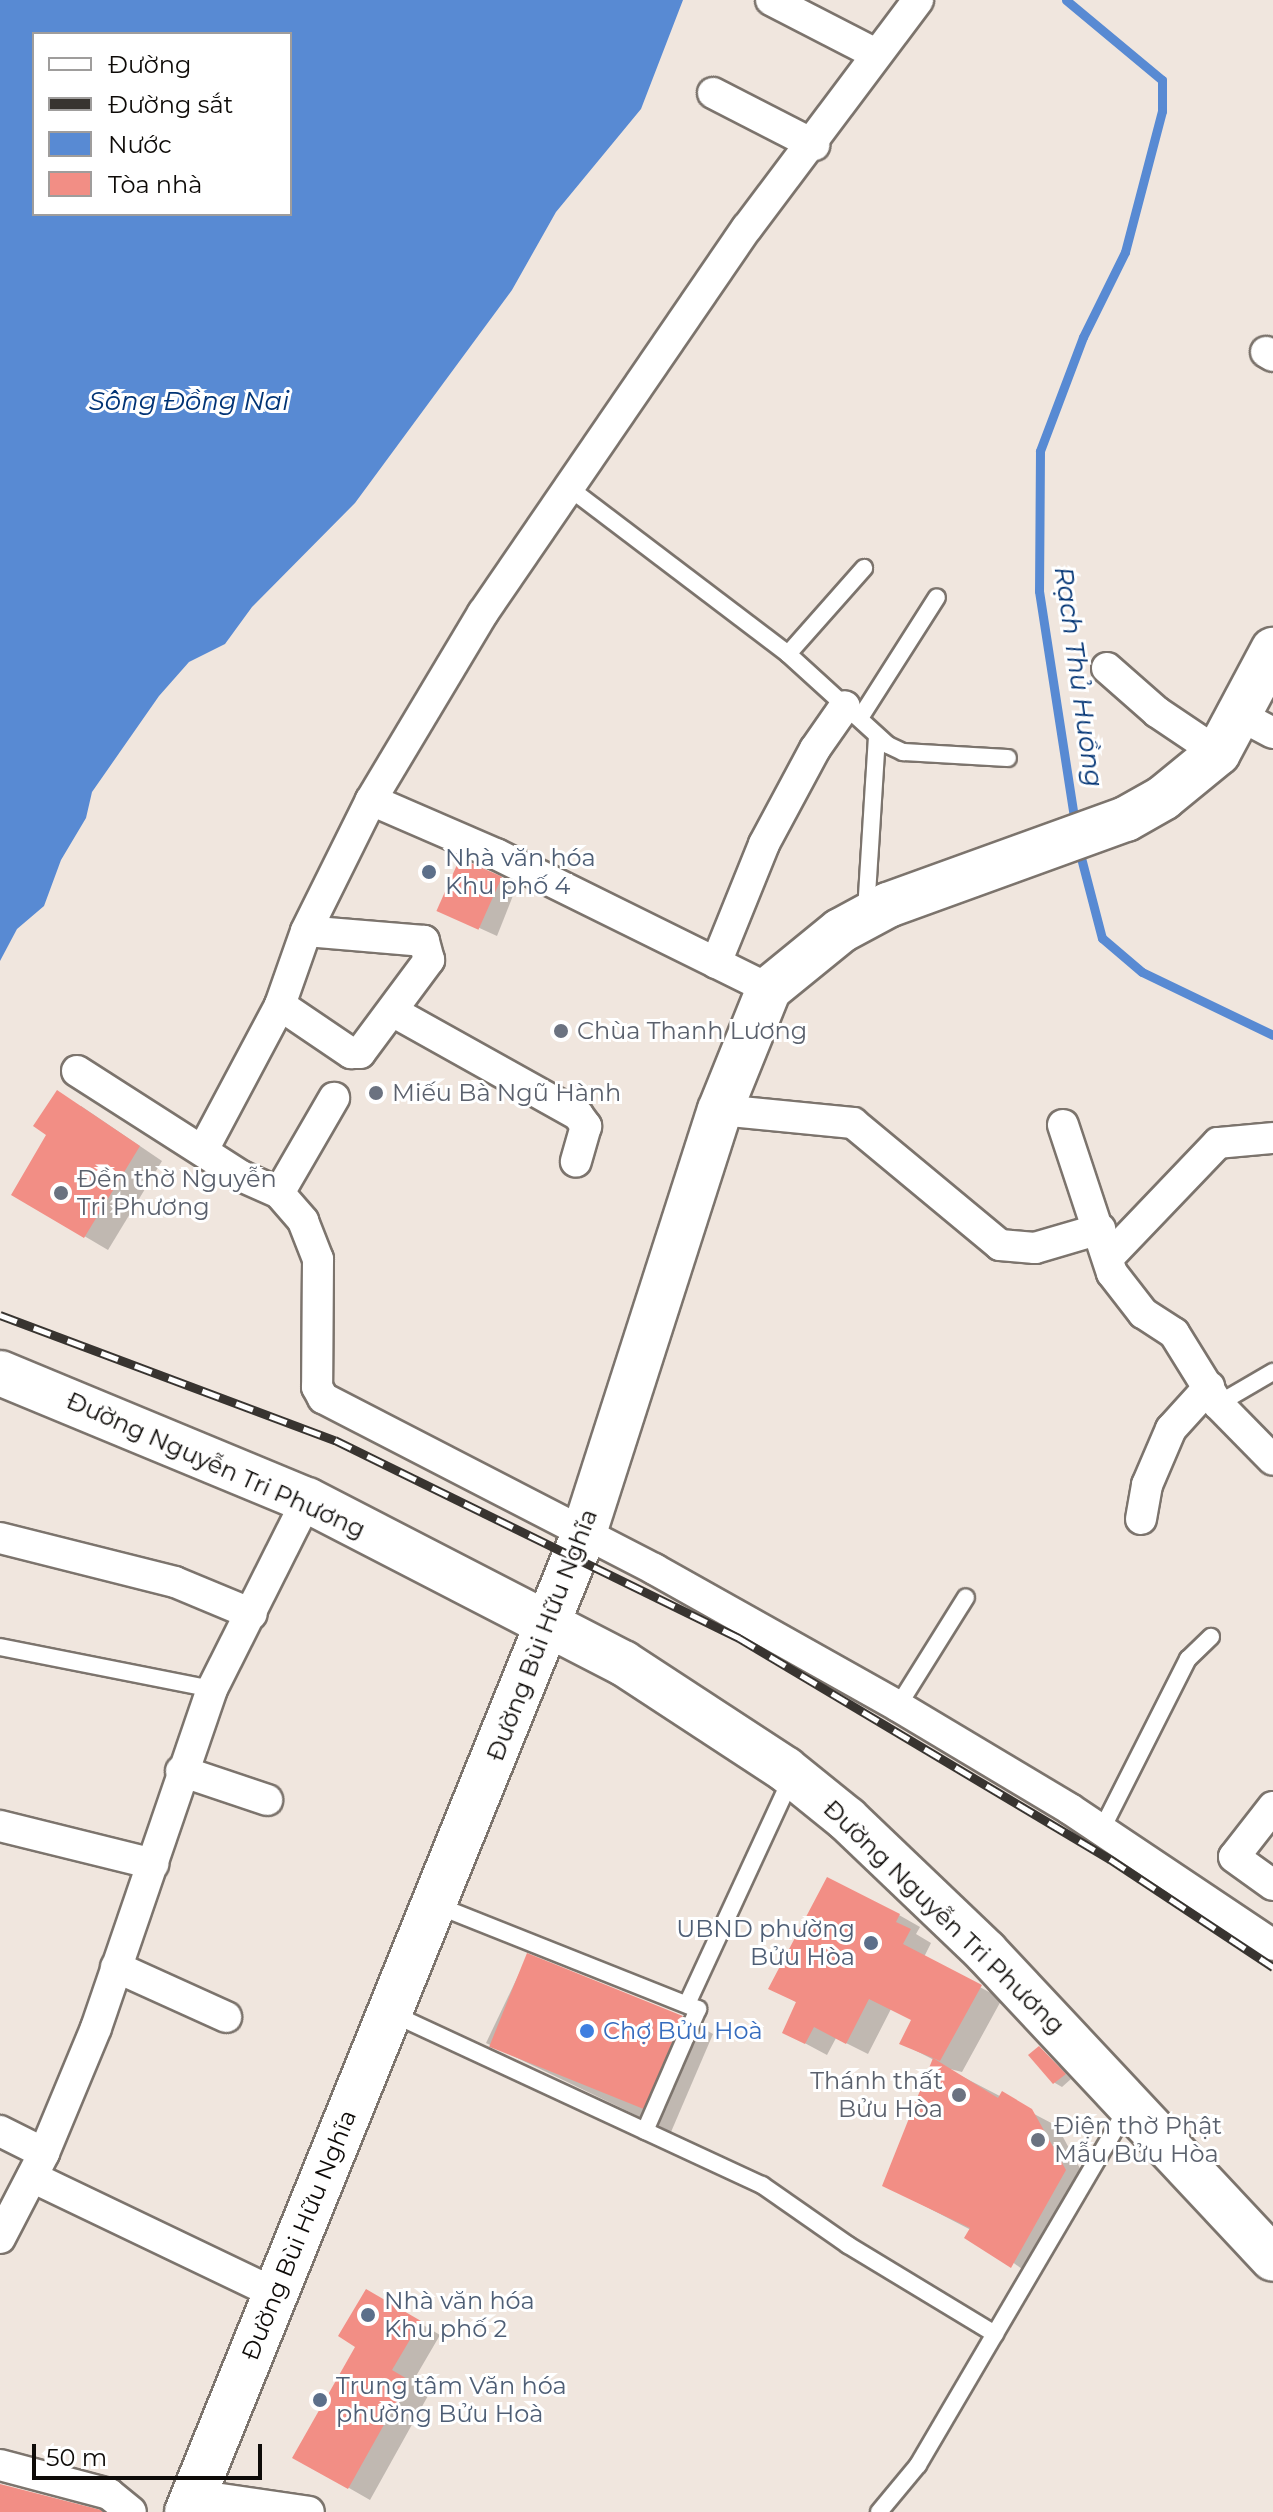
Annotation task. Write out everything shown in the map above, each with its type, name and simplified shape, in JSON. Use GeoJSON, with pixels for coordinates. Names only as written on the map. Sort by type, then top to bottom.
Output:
{"type":"FeatureCollection","features":[{"type":"Feature","properties":{"kind":"main road"},"geometry":{"type":"LineString","coordinates":[[1218,753],[1256,724],[1273,650]]}},
{"type":"Feature","properties":{"kind":"main road","name":"Đường Bùi Hữu Nghĩa"},"geometry":{"type":"LineString","coordinates":[[191,2504],[583,1536],[720,1110],[769,989],[801,959],[866,916],[1126,819],[1195,776],[1218,753]]}},
{"type":"Feature","properties":{"kind":"main road","name":"Đường Nguyễn Tri Phương"},"geometry":{"type":"LineString","coordinates":[[0,1373],[307,1500],[623,1663],[793,1776],[931,1898],[1130,2103],[1273,2259]]}},
{"type":"Feature","properties":{"kind":"street"},"geometry":{"type":"LineString","coordinates":[[771,0],[876,54]]}},
{"type":"Feature","properties":{"kind":"street"},"geometry":{"type":"LineString","coordinates":[[203,1150],[280,1005],[306,931],[371,800],[483,613],[747,228],[814,145],[876,54],[918,0]]}},
{"type":"Feature","properties":{"kind":"street"},"geometry":{"type":"LineString","coordinates":[[713,93],[814,145]]}},
{"type":"Feature","properties":{"kind":"street"},"geometry":{"type":"LineString","coordinates":[[1107,668],[1157,712],[1218,753]]}},
{"type":"Feature","properties":{"kind":"street"},"geometry":{"type":"LineString","coordinates":[[716,963],[764,844],[815,749],[852,712]]}},
{"type":"Feature","properties":{"kind":"street"},"geometry":{"type":"LineString","coordinates":[[371,800],[496,854],[769,989]]}},
{"type":"Feature","properties":{"kind":"street"},"geometry":{"type":"LineString","coordinates":[[280,1005],[351,1053],[365,1048],[429,960],[424,941],[306,931]]}},
{"type":"Feature","properties":{"kind":"street"},"geometry":{"type":"LineString","coordinates":[[392,1011],[578,1115],[586,1126],[576,1162]]}},
{"type":"Feature","properties":{"kind":"street"},"geometry":{"type":"LineString","coordinates":[[77,1071],[203,1150],[279,1193],[303,1221],[318,1259],[317,1387],[323,1398],[583,1536],[654,1569],[898,1706],[1102,1829],[1273,1945]]}},
{"type":"Feature","properties":{"kind":"street"},"geometry":{"type":"LineString","coordinates":[[279,1193],[334,1098]]}},
{"type":"Feature","properties":{"kind":"street"},"geometry":{"type":"LineString","coordinates":[[720,1110],[853,1123],[1000,1245],[1035,1248],[1100,1229]]}},
{"type":"Feature","properties":{"kind":"street"},"geometry":{"type":"LineString","coordinates":[[1063,1125],[1108,1258],[1128,1297],[1174,1333],[1214,1396],[1273,1460]]}},
{"type":"Feature","properties":{"kind":"street"},"geometry":{"type":"LineString","coordinates":[[1108,1258],[1218,1143],[1273,1138]]}},
{"type":"Feature","properties":{"kind":"street"},"geometry":{"type":"LineString","coordinates":[[1141,1519],[1147,1485],[1171,1429],[1214,1396]]}},
{"type":"Feature","properties":{"kind":"street"},"geometry":{"type":"LineString","coordinates":[[0,2238],[38,2165],[116,1967],[153,1864],[181,1771],[212,1689],[307,1500]]}},
{"type":"Feature","properties":{"kind":"street"},"geometry":{"type":"LineString","coordinates":[[0,1538],[175,1582],[252,1614]]}},
{"type":"Feature","properties":{"kind":"street"},"geometry":{"type":"LineString","coordinates":[[181,1771],[267,1800]]}},
{"type":"Feature","properties":{"kind":"street"},"geometry":{"type":"LineString","coordinates":[[1273,1807],[1234,1857],[1273,1885]]}},
{"type":"Feature","properties":{"kind":"street"},"geometry":{"type":"LineString","coordinates":[[0,1826],[153,1864]]}},
{"type":"Feature","properties":{"kind":"street"},"geometry":{"type":"LineString","coordinates":[[116,1967],[226,2017]]}},
{"type":"Feature","properties":{"kind":"street"},"geometry":{"type":"LineString","coordinates":[[0,2131],[38,2165],[276,2294]]}},
{"type":"Feature","properties":{"kind":"street"},"geometry":{"type":"LineString","coordinates":[[0,2465],[109,2494],[131,2512]]}},
{"type":"Feature","properties":{"kind":"street"},"geometry":{"type":"LineString","coordinates":[[191,2504],[309,2512]]}},
{"type":"Feature","properties":{"kind":"lane"},"geometry":{"type":"LineString","coordinates":[[568,487],[788,654],[877,737],[903,752],[1008,758]]}},
{"type":"Feature","properties":{"kind":"lane"},"geometry":{"type":"LineString","coordinates":[[788,654],[864,568]]}},
{"type":"Feature","properties":{"kind":"lane"},"geometry":{"type":"LineString","coordinates":[[852,712],[937,597]]}},
{"type":"Feature","properties":{"kind":"lane"},"geometry":{"type":"LineString","coordinates":[[866,916],[877,737]]}},
{"type":"Feature","properties":{"kind":"lane"},"geometry":{"type":"LineString","coordinates":[[1214,1396],[1273,1372]]}},
{"type":"Feature","properties":{"kind":"lane"},"geometry":{"type":"LineString","coordinates":[[898,1706],[966,1597]]}},
{"type":"Feature","properties":{"kind":"lane"},"geometry":{"type":"LineString","coordinates":[[1102,1829],[1188,1659],[1211,1637]]}},
{"type":"Feature","properties":{"kind":"lane"},"geometry":{"type":"LineString","coordinates":[[0,1647],[212,1689]]}},
{"type":"Feature","properties":{"kind":"lane"},"geometry":{"type":"LineString","coordinates":[[687,2004],[793,1776]]}},
{"type":"Feature","properties":{"kind":"lane"},"geometry":{"type":"LineString","coordinates":[[436,1905],[687,2004],[700,2016],[645,2131]]}},
{"type":"Feature","properties":{"kind":"lane"},"geometry":{"type":"LineString","coordinates":[[389,2013],[762,2185],[848,2245],[995,2334]]}},
{"type":"Feature","properties":{"kind":"lane"},"geometry":{"type":"LineString","coordinates":[[879,2512],[918,2465],[1130,2103]]}},
{"type":"Feature","properties":{"kind":"water","name":"Sông Đồng Nai"},"geometry":{"type":"Polygon","coordinates":[[[0,0],[683,0],[641,109],[556,212],[512,290],[355,503],[252,607],[225,644],[189,662],[159,696],[92,792],[86,818],[61,860],[44,906],[17,929],[0,961],[0,0]]]}},
{"type":"Feature","properties":{"kind":"building"},"geometry":{"type":"Polygon","coordinates":[[[460,858],[502,877],[478,930],[436,911],[460,858]]]}},
{"type":"Feature","properties":{"kind":"building"},"geometry":{"type":"Polygon","coordinates":[[[57,1090],[140,1146],[84,1238],[11,1195],[46,1135],[33,1126],[57,1090]]]}},
{"type":"Feature","properties":{"kind":"building","name":"UBND phường Bửu Hòa"},"geometry":{"type":"Polygon","coordinates":[[[827,1877],[900,1914],[896,1922],[911,1929],[903,1944],[982,1985],[940,2061],[899,2044],[911,2020],[869,1999],[846,2044],[814,2027],[805,2044],[782,2033],[796,2002],[768,1989],[827,1877]]]}},
{"type":"Feature","properties":{"kind":"building","name":"Chợ Bửu Hoà"},"geometry":{"type":"Polygon","coordinates":[[[527,1953],[683,2016],[645,2110],[489,2047],[527,1953]]]}},
{"type":"Feature","properties":{"kind":"building"},"geometry":{"type":"Polygon","coordinates":[[[1039,2046],[1066,2074],[1053,2084],[1028,2055],[1039,2046]]]}},
{"type":"Feature","properties":{"kind":"building"},"geometry":{"type":"Polygon","coordinates":[[[933,2058],[998,2098],[1002,2091],[1032,2109],[1066,2170],[1011,2268],[964,2238],[970,2228],[882,2186],[933,2058]]]}},
{"type":"Feature","properties":{"kind":"building"},"geometry":{"type":"Polygon","coordinates":[[[366,2289],[421,2321],[392,2370],[409,2380],[348,2489],[292,2458],[355,2347],[338,2336],[366,2289]]]}},
{"type":"Feature","properties":{"kind":"building"},"geometry":{"type":"Polygon","coordinates":[[[0,2484],[101,2510],[103,2512],[0,2512],[0,2484]]]}},
{"type":"Feature","properties":{"kind":"waterway","name":"Rạch Thủ Huồng"},"geometry":{"type":"LineString","coordinates":[[1066,0],[1162,80],[1162,111],[1125,252],[1083,337],[1040,451],[1039,591],[1075,824]]}},
{"type":"Feature","properties":{"kind":"waterway","name":"Rạch Thủ Huồng"},"geometry":{"type":"LineString","coordinates":[[1079,850],[1102,938],[1142,972],[1273,1035]]}},
{"type":"Feature","properties":{"kind":"railway"},"geometry":{"type":"LineString","coordinates":[[0,1315],[335,1440],[739,1638],[1110,1859],[1273,1967]]}},
{"type":"Feature","properties":{"kind":"place","name":"Nhà văn hóa Khu phố 4"},"geometry":{"type":"Point","coordinates":[429,872]}},
{"type":"Feature","properties":{"kind":"place","name":"Chùa Thanh Lương"},"geometry":{"type":"Point","coordinates":[561,1031]}},
{"type":"Feature","properties":{"kind":"place","name":"Miếu Bà Ngũ Hành"},"geometry":{"type":"Point","coordinates":[376,1093]}},
{"type":"Feature","properties":{"kind":"place","name":"Đền thờ Nguyễn Tri Phương"},"geometry":{"type":"Point","coordinates":[61,1193]}},
{"type":"Feature","properties":{"kind":"place","name":"UBND phường Bửu Hòa"},"geometry":{"type":"Point","coordinates":[871,1943]}},
{"type":"Feature","properties":{"kind":"place","name":"Chợ Bửu Hoà"},"geometry":{"type":"Point","coordinates":[587,2031]}},
{"type":"Feature","properties":{"kind":"place","name":"Thánh thất Bửu Hòa"},"geometry":{"type":"Point","coordinates":[959,2095]}},
{"type":"Feature","properties":{"kind":"place","name":"Điện thờ Phật Mẫu Bửu Hòa"},"geometry":{"type":"Point","coordinates":[1038,2140]}},
{"type":"Feature","properties":{"kind":"place","name":"Nhà văn hóa Khu phố 2"},"geometry":{"type":"Point","coordinates":[368,2315]}},
{"type":"Feature","properties":{"kind":"place","name":"Trung tâm Văn hóa phường Bửu Hoà"},"geometry":{"type":"Point","coordinates":[320,2400]}}]}
